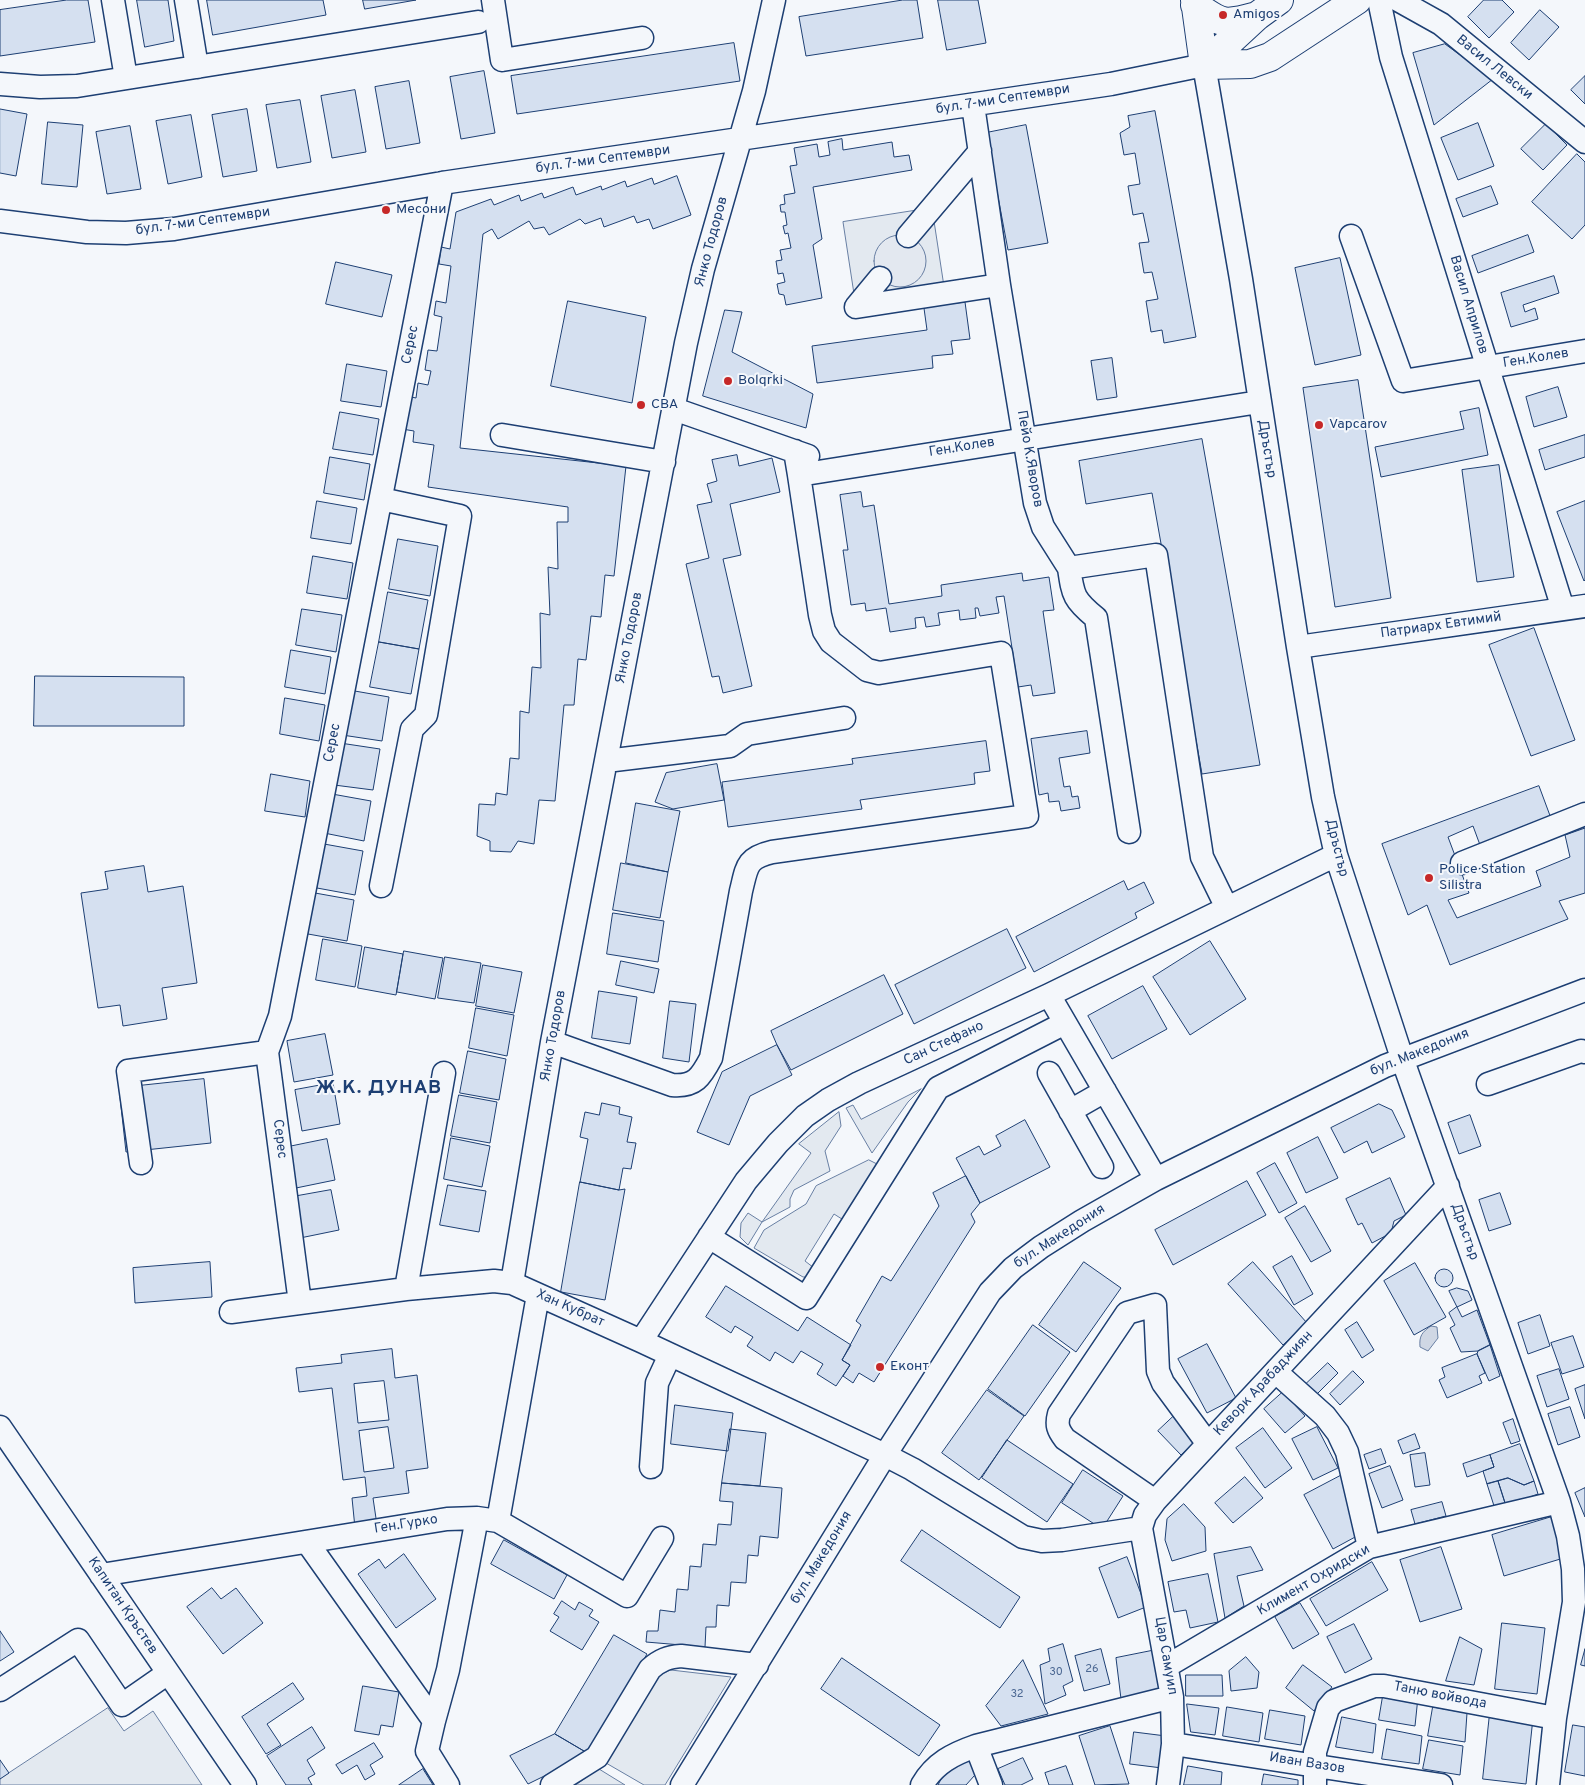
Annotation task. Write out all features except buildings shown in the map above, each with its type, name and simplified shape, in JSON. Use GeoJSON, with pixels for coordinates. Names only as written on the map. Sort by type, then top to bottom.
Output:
{"type":"FeatureCollection","features":[{"type":"Feature","properties":{"kind":"main road"},"geometry":{"type":"LineString","coordinates":[[1204,65],[1257,16],[1279,0]]}},
{"type":"Feature","properties":{"kind":"main road"},"geometry":{"type":"LineString","coordinates":[[1204,65],[1250,64],[1270,57],[1357,0]]}},
{"type":"Feature","properties":{"kind":"main road"},"geometry":{"type":"LineString","coordinates":[[1195,2],[1220,22],[1235,22],[1257,16]]}},
{"type":"Feature","properties":{"kind":"main road"},"geometry":{"type":"LineString","coordinates":[[1195,2],[1204,65]]}},
{"type":"Feature","properties":{"kind":"street"},"geometry":{"type":"LineString","coordinates":[[113,0],[126,78]]}},
{"type":"Feature","properties":{"kind":"street"},"geometry":{"type":"LineString","coordinates":[[186,0],[197,66]]}},
{"type":"Feature","properties":{"kind":"street"},"geometry":{"type":"LineString","coordinates":[[493,0],[502,60],[642,38]]}},
{"type":"Feature","properties":{"kind":"street","name":"Янко Тодоров"},"geometry":{"type":"LineString","coordinates":[[512,1283],[552,1042],[686,343],[703,269],[754,91],[774,0]]}},
{"type":"Feature","properties":{"kind":"street","name":"Васил Априлов"},"geometry":{"type":"LineString","coordinates":[[1379,0],[1391,57],[1563,609]]}},
{"type":"Feature","properties":{"kind":"street","name":"Васил Левски"},"geometry":{"type":"LineString","coordinates":[[1398,0],[1441,24],[1585,142]]}},
{"type":"Feature","properties":{"kind":"street"},"geometry":{"type":"LineString","coordinates":[[0,84],[40,87],[77,86],[478,22]]}},
{"type":"Feature","properties":{"kind":"street","name":"бул. 7-ми Септември"},"geometry":{"type":"LineString","coordinates":[[0,221],[87,232],[126,233],[174,229],[442,183],[1111,84],[1204,65]]}},
{"type":"Feature","properties":{"kind":"street","name":"Дръстър"},"geometry":{"type":"LineString","coordinates":[[1204,65],[1241,279],[1323,797],[1336,855],[1402,1058],[1559,1502],[1570,1544],[1573,1569],[1580,1595],[1555,1718],[1548,1785]]}},
{"type":"Feature","properties":{"kind":"street","name":"Пейо К.Яворов"},"geometry":{"type":"LineString","coordinates":[[973,105],[999,285],[1035,503],[1043,527],[1069,568]]}},
{"type":"Feature","properties":{"kind":"street"},"geometry":{"type":"LineString","coordinates":[[908,236],[980,151]]}},
{"type":"Feature","properties":{"kind":"street","name":"Серес"},"geometry":{"type":"LineString","coordinates":[[300,1303],[267,1052],[280,1016],[442,183]]}},
{"type":"Feature","properties":{"kind":"street","name":"Ген.Колев"},"geometry":{"type":"LineString","coordinates":[[1351,236],[1403,381],[1585,351]]}},
{"type":"Feature","properties":{"kind":"street"},"geometry":{"type":"LineString","coordinates":[[880,278],[856,307],[999,285]]}},
{"type":"Feature","properties":{"kind":"street","name":"Ген.Колев"},"geometry":{"type":"LineString","coordinates":[[799,475],[1259,402]]}},
{"type":"Feature","properties":{"kind":"street"},"geometry":{"type":"LineString","coordinates":[[674,409],[795,451],[837,468]]}},
{"type":"Feature","properties":{"kind":"street"},"geometry":{"type":"LineString","coordinates":[[502,435],[664,462]]}},
{"type":"Feature","properties":{"kind":"street"},"geometry":{"type":"LineString","coordinates":[[552,1042],[672,1085],[683,1086],[693,1082],[703,1073],[711,1058],[741,891],[746,870],[752,859],[772,852],[1027,816],[1001,653],[879,673],[867,670],[831,642],[824,631],[795,451]]}},
{"type":"Feature","properties":{"kind":"street"},"geometry":{"type":"LineString","coordinates":[[381,500],[460,516],[426,715],[412,729],[381,886]]}},
{"type":"Feature","properties":{"kind":"street"},"geometry":{"type":"LineString","coordinates":[[1129,832],[1096,618],[1081,606],[1073,593],[1069,568],[1156,555],[1202,857],[1226,908]]}},
{"type":"Feature","properties":{"kind":"street","name":"Патриарх Евтимий"},"geometry":{"type":"LineString","coordinates":[[1298,647],[1585,606]]}},
{"type":"Feature","properties":{"kind":"street"},"geometry":{"type":"LineString","coordinates":[[606,761],[730,746],[747,734],[844,718]]}},
{"type":"Feature","properties":{"kind":"street"},"geometry":{"type":"LineString","coordinates":[[1462,863],[1585,814]]}},
{"type":"Feature","properties":{"kind":"street","name":"Сан Стефано"},"geometry":{"type":"LineString","coordinates":[[641,1341],[746,1181],[772,1150],[805,1116],[828,1100],[859,1083],[1049,995],[1336,855]]}},
{"type":"Feature","properties":{"kind":"street","name":"бул. Македония"},"geometry":{"type":"LineString","coordinates":[[682,1785],[885,1455],[990,1292],[1013,1268],[1041,1247],[1082,1221],[1156,1179],[1402,1058],[1585,990]]}},
{"type":"Feature","properties":{"kind":"street"},"geometry":{"type":"LineString","coordinates":[[1049,995],[1156,1179]]}},
{"type":"Feature","properties":{"kind":"street"},"geometry":{"type":"LineString","coordinates":[[709,1237],[806,1298],[938,1088],[1065,1023]]}},
{"type":"Feature","properties":{"kind":"street"},"geometry":{"type":"LineString","coordinates":[[1488,1084],[1581,1051],[1585,1052]]}},
{"type":"Feature","properties":{"kind":"street"},"geometry":{"type":"LineString","coordinates":[[141,1163],[128,1071],[267,1052]]}},
{"type":"Feature","properties":{"kind":"street"},"geometry":{"type":"LineString","coordinates":[[406,1289],[444,1073]]}},
{"type":"Feature","properties":{"kind":"street"},"geometry":{"type":"LineString","coordinates":[[1049,1074],[1102,1168]]}},
{"type":"Feature","properties":{"kind":"street"},"geometry":{"type":"LineString","coordinates":[[1070,1111],[1105,1091]]}},
{"type":"Feature","properties":{"kind":"street","name":"Кеворк Арабаджиян"},"geometry":{"type":"LineString","coordinates":[[1141,1528],[1145,1515],[1156,1501],[1448,1186]]}},
{"type":"Feature","properties":{"kind":"street","name":"Хан Кубрат"},"geometry":{"type":"LineString","coordinates":[[231,1312],[406,1289],[494,1281],[512,1283],[885,1455],[912,1469],[1023,1537],[1042,1541],[1062,1540],[1141,1528]]}},
{"type":"Feature","properties":{"kind":"street"},"geometry":{"type":"LineString","coordinates":[[448,1785],[427,1751],[487,1519],[538,1295]]}},
{"type":"Feature","properties":{"kind":"street"},"geometry":{"type":"LineString","coordinates":[[1156,1501],[1065,1439],[1056,1424],[1060,1414],[1127,1313],[1155,1305],[1158,1371],[1163,1383],[1208,1444]]}},
{"type":"Feature","properties":{"kind":"street"},"geometry":{"type":"LineString","coordinates":[[651,1467],[657,1383],[670,1355]]}},
{"type":"Feature","properties":{"kind":"street"},"geometry":{"type":"LineString","coordinates":[[1276,1372],[1325,1416],[1338,1433],[1347,1452],[1369,1547]]}},
{"type":"Feature","properties":{"kind":"street","name":"Капитан Кръстев"},"geometry":{"type":"LineString","coordinates":[[0,1427],[244,1785]]}},
{"type":"Feature","properties":{"kind":"street","name":"Климент Охридски"},"geometry":{"type":"LineString","coordinates":[[1167,1666],[1369,1547],[1559,1502]]}},
{"type":"Feature","properties":{"kind":"street","name":"Ген.Гурко"},"geometry":{"type":"LineString","coordinates":[[102,1575],[447,1519],[487,1519]]}},
{"type":"Feature","properties":{"kind":"street"},"geometry":{"type":"LineString","coordinates":[[487,1519],[627,1596],[662,1538]]}},
{"type":"Feature","properties":{"kind":"street","name":"Цар Самуил"},"geometry":{"type":"LineString","coordinates":[[1141,1528],[1172,1697],[1172,1744],[1168,1785]]}},
{"type":"Feature","properties":{"kind":"street"},"geometry":{"type":"LineString","coordinates":[[307,1542],[434,1721]]}},
{"type":"Feature","properties":{"kind":"street"},"geometry":{"type":"LineString","coordinates":[[0,1690],[78,1640],[122,1705],[168,1673]]}},
{"type":"Feature","properties":{"kind":"street"},"geometry":{"type":"LineString","coordinates":[[552,1785],[597,1757],[650,1669],[658,1662],[670,1657],[681,1656],[757,1665]]}},
{"type":"Feature","properties":{"kind":"street","name":"Таню войвода"},"geometry":{"type":"LineString","coordinates":[[1315,1775],[1315,1752],[1328,1708],[1334,1701],[1374,1686],[1384,1686],[1555,1718]]}},
{"type":"Feature","properties":{"kind":"street"},"geometry":{"type":"LineString","coordinates":[[922,1785],[942,1762],[957,1753],[976,1746],[1172,1697]]}},
{"type":"Feature","properties":{"kind":"street","name":"Иван Вазов"},"geometry":{"type":"LineString","coordinates":[[1172,1744],[1315,1775],[1441,1785]]}},
{"type":"Feature","properties":{"kind":"street"},"geometry":{"type":"LineString","coordinates":[[976,1746],[990,1785]]}},
{"type":"Feature","properties":{"kind":"shaded area"},"geometry":{"type":"Polygon","coordinates":[[[932,208],[945,293],[856,307],[843,222],[932,208]]]}},
{"type":"Feature","properties":{"kind":"shaded area"},"geometry":{"type":"Polygon","coordinates":[[[895,235],[905,235],[919,242],[926,256],[926,266],[919,280],[905,287],[895,287],[885,283],[878,276],[874,266],[874,256],[878,246],[885,239],[895,235]]]}},
{"type":"Feature","properties":{"kind":"shaded area"},"geometry":{"type":"Polygon","coordinates":[[[921,1089],[908,1102],[872,1153],[846,1108],[853,1105],[861,1119],[921,1089]]]}},
{"type":"Feature","properties":{"kind":"shaded area"},"geometry":{"type":"Polygon","coordinates":[[[839,1112],[841,1126],[825,1151],[830,1171],[794,1190],[790,1199],[790,1207],[762,1222],[811,1153],[799,1144],[839,1112]]]}},
{"type":"Feature","properties":{"kind":"shaded area"},"geometry":{"type":"Polygon","coordinates":[[[869,1160],[879,1165],[845,1221],[834,1214],[805,1261],[818,1271],[811,1277],[803,1277],[754,1248],[764,1230],[806,1204],[816,1186],[869,1160]]]}},
{"type":"Feature","properties":{"kind":"shaded area"},"geometry":{"type":"Polygon","coordinates":[[[748,1213],[762,1222],[748,1245],[740,1237],[741,1223],[748,1213]]]}},
{"type":"Feature","properties":{"kind":"shaded area"},"geometry":{"type":"Polygon","coordinates":[[[1431,1326],[1437,1327],[1438,1338],[1428,1351],[1420,1347],[1420,1340],[1423,1332],[1431,1326]]]}},
{"type":"Feature","properties":{"kind":"shaded area"},"geometry":{"type":"Polygon","coordinates":[[[671,1670],[731,1677],[665,1785],[644,1785],[606,1763],[654,1681],[662,1674],[671,1670]]]}},
{"type":"Feature","properties":{"kind":"shaded area"},"geometry":{"type":"Polygon","coordinates":[[[108,1708],[124,1731],[153,1711],[202,1785],[0,1785],[0,1779],[108,1708]]]}},
{"type":"Feature","properties":{"kind":"shaded area"},"geometry":{"type":"Polygon","coordinates":[[[599,1769],[625,1785],[576,1785],[599,1769]]]}},
{"type":"Feature","properties":{"kind":"place","name":"Amigos"},"geometry":{"type":"Point","coordinates":[1223,15]}},
{"type":"Feature","properties":{"kind":"place","name":"Месони"},"geometry":{"type":"Point","coordinates":[386,210]}},
{"type":"Feature","properties":{"kind":"place","name":"Bolqrki"},"geometry":{"type":"Point","coordinates":[728,381]}},
{"type":"Feature","properties":{"kind":"place","name":"CBA"},"geometry":{"type":"Point","coordinates":[641,405]}},
{"type":"Feature","properties":{"kind":"place","name":"Vapcarov"},"geometry":{"type":"Point","coordinates":[1319,425]}},
{"type":"Feature","properties":{"kind":"place","name":"Police Station Silistra"},"geometry":{"type":"Point","coordinates":[1429,878]}},
{"type":"Feature","properties":{"kind":"place","name":"Еконт"},"geometry":{"type":"Point","coordinates":[880,1367]}},
{"type":"Feature","properties":{"kind":"district","name":"Ж.К. ДУНАВ"},"geometry":{"type":"Point","coordinates":[379,1089]}}]}
